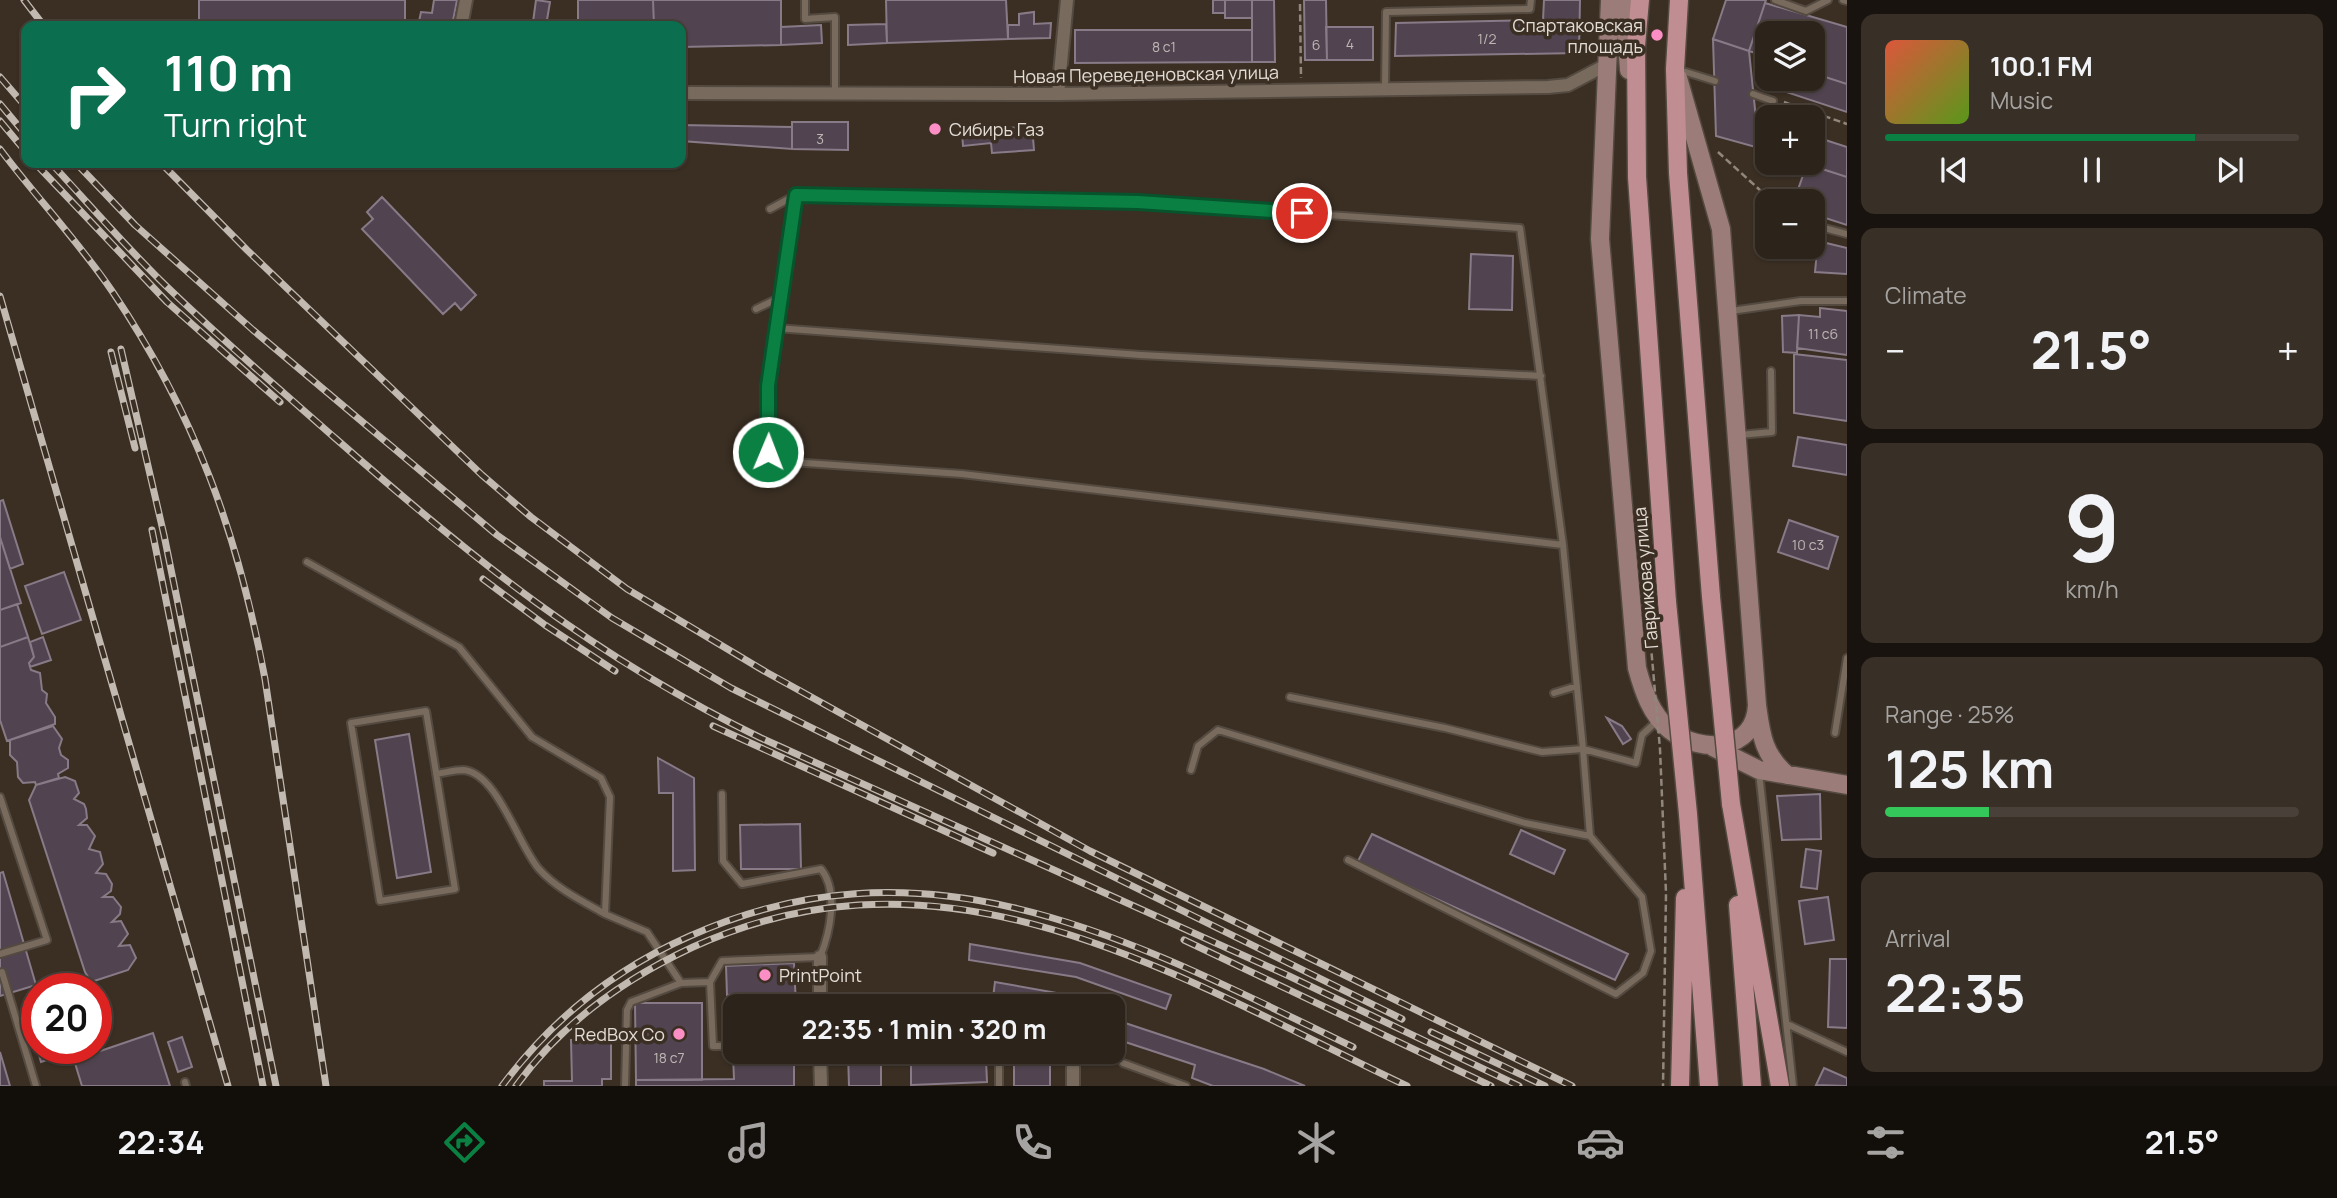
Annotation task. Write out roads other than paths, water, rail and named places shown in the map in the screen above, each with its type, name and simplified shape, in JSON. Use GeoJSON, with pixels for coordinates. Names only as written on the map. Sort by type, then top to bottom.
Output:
{"type":"FeatureCollection","features":[{"type":"Feature","properties":{"kind":"main road","name":"Гаврикова улица"},"geometry":{"type":"LineString","coordinates":[[1640,0],[1636,66],[1637,177],[1667,601],[1688,814],[1709,1086]]}},
{"type":"Feature","properties":{"kind":"main road"},"geometry":{"type":"LineString","coordinates":[[1680,3],[1675,69],[1678,173],[1752,1086]]}},
{"type":"Feature","properties":{"kind":"main road"},"geometry":{"type":"LineString","coordinates":[[1731,804],[1780,1086]]}},
{"type":"Feature","properties":{"kind":"main road"},"geometry":{"type":"LineString","coordinates":[[1680,1086],[1688,814]]}},
{"type":"Feature","properties":{"kind":"street"},"geometry":{"type":"LineString","coordinates":[[462,21],[466,0]]}},
{"type":"Feature","properties":{"kind":"street"},"geometry":{"type":"LineString","coordinates":[[1058,94],[1067,0]]}},
{"type":"Feature","properties":{"kind":"street"},"geometry":{"type":"LineString","coordinates":[[1610,0],[1600,201],[1602,253],[1637,668],[1647,699],[1659,719],[1683,738],[1709,745],[1759,770],[1847,785]]}},
{"type":"Feature","properties":{"kind":"street"},"geometry":{"type":"LineString","coordinates":[[1607,47],[1622,0]]}},
{"type":"Feature","properties":{"kind":"street"},"geometry":{"type":"LineString","coordinates":[[1622,0],[1637,177]]}},
{"type":"Feature","properties":{"kind":"street","name":"Новая Переведеновская улица"},"geometry":{"type":"LineString","coordinates":[[686,93],[1058,94],[1568,85],[1606,65]]}},
{"type":"Feature","properties":{"kind":"street"},"geometry":{"type":"LineString","coordinates":[[1675,69],[1718,212],[1756,705],[1756,719],[1750,731],[1738,739],[1709,745]]}},
{"type":"Feature","properties":{"kind":"street"},"geometry":{"type":"LineString","coordinates":[[1756,705],[1764,748],[1772,762],[1787,775]]}},
{"type":"Feature","properties":{"kind":"street"},"geometry":{"type":"LineString","coordinates":[[820,957],[820,994]]}},
{"type":"Feature","properties":{"kind":"street"},"geometry":{"type":"LineString","coordinates":[[821,1064],[821,1086]]}},
{"type":"Feature","properties":{"kind":"street"},"geometry":{"type":"LineString","coordinates":[[1073,1064],[1073,1086]]}},
{"type":"Feature","properties":{"kind":"lane"},"geometry":{"type":"LineString","coordinates":[[805,0],[805,19],[835,17],[835,93]]}},
{"type":"Feature","properties":{"kind":"lane"},"geometry":{"type":"LineString","coordinates":[[1385,89],[1386,12],[1530,9],[1531,0]]}},
{"type":"Feature","properties":{"kind":"lane"},"geometry":{"type":"LineString","coordinates":[[1775,0],[1806,11],[1828,0]]}},
{"type":"Feature","properties":{"kind":"lane"},"geometry":{"type":"LineString","coordinates":[[1675,69],[1714,81]]}},
{"type":"Feature","properties":{"kind":"lane"},"geometry":{"type":"LineString","coordinates":[[1753,94],[1773,101]]}},
{"type":"Feature","properties":{"kind":"lane"},"geometry":{"type":"LineString","coordinates":[[796,195],[768,386],[768,452],[777,461],[1001,478],[1563,545]]}},
{"type":"Feature","properties":{"kind":"lane"},"geometry":{"type":"LineString","coordinates":[[770,209],[796,195],[1138,202],[1520,228],[1563,545],[1590,836],[1642,897],[1651,951],[1643,973],[1616,994],[1348,860]]}},
{"type":"Feature","properties":{"kind":"lane"},"geometry":{"type":"LineString","coordinates":[[1825,228],[1847,234]]}},
{"type":"Feature","properties":{"kind":"lane"},"geometry":{"type":"LineString","coordinates":[[756,309],[781,297]]}},
{"type":"Feature","properties":{"kind":"lane"},"geometry":{"type":"LineString","coordinates":[[1727,312],[1801,301],[1847,301]]}},
{"type":"Feature","properties":{"kind":"lane"},"geometry":{"type":"LineString","coordinates":[[776,328],[1141,355],[1541,376]]}},
{"type":"Feature","properties":{"kind":"lane"},"geometry":{"type":"LineString","coordinates":[[1737,435],[1772,432],[1771,371]]}},
{"type":"Feature","properties":{"kind":"lane"},"geometry":{"type":"LineString","coordinates":[[307,562],[459,647],[532,737],[601,778],[610,797],[605,914]]}},
{"type":"Feature","properties":{"kind":"lane"},"geometry":{"type":"LineString","coordinates":[[1835,733],[1847,657]]}},
{"type":"Feature","properties":{"kind":"lane"},"geometry":{"type":"LineString","coordinates":[[1553,693],[1577,686]]}},
{"type":"Feature","properties":{"kind":"lane"},"geometry":{"type":"LineString","coordinates":[[1290,697],[1445,728],[1542,752],[1583,749],[1636,763],[1642,735],[1659,719]]}},
{"type":"Feature","properties":{"kind":"lane"},"geometry":{"type":"LineString","coordinates":[[426,711],[436,775],[455,889],[380,901],[351,723],[426,711]]}},
{"type":"Feature","properties":{"kind":"lane"},"geometry":{"type":"LineString","coordinates":[[1191,770],[1198,746],[1218,730],[1525,823],[1590,836]]}},
{"type":"Feature","properties":{"kind":"lane"},"geometry":{"type":"LineString","coordinates":[[436,775],[462,770],[477,774],[490,787],[538,868],[567,893],[605,914],[647,932],[681,984]]}},
{"type":"Feature","properties":{"kind":"lane"},"geometry":{"type":"LineString","coordinates":[[1759,770],[1793,1086]]}},
{"type":"Feature","properties":{"kind":"lane"},"geometry":{"type":"LineString","coordinates":[[722,794],[723,861],[742,884],[821,869],[826,875],[831,895],[828,937],[820,957],[722,961],[710,982],[713,1046],[723,1046]]}},
{"type":"Feature","properties":{"kind":"lane"},"geometry":{"type":"LineString","coordinates":[[0,797],[47,940],[0,954]]}},
{"type":"Feature","properties":{"kind":"lane"},"geometry":{"type":"LineString","coordinates":[[1,970],[36,1086]]}},
{"type":"Feature","properties":{"kind":"lane"},"geometry":{"type":"LineString","coordinates":[[625,1086],[627,1010],[631,1002],[647,994],[681,984],[710,982]]}},
{"type":"Feature","properties":{"kind":"lane"},"geometry":{"type":"LineString","coordinates":[[1787,1024],[1847,1052]]}},
{"type":"Feature","properties":{"kind":"lane"},"geometry":{"type":"LineString","coordinates":[[999,1064],[999,1086]]}},
{"type":"Feature","properties":{"kind":"lane"},"geometry":{"type":"LineString","coordinates":[[1125,1064],[1185,1086]]}},
{"type":"Feature","properties":{"kind":"railway"},"geometry":{"type":"LineString","coordinates":[[24,0],[40,21]]}},
{"type":"Feature","properties":{"kind":"railway"},"geometry":{"type":"LineString","coordinates":[[0,77],[21,101]]}},
{"type":"Feature","properties":{"kind":"railway"},"geometry":{"type":"LineString","coordinates":[[0,104],[21,129]]}},
{"type":"Feature","properties":{"kind":"railway"},"geometry":{"type":"LineString","coordinates":[[0,121],[21,146]]}},
{"type":"Feature","properties":{"kind":"railway"},"geometry":{"type":"LineString","coordinates":[[0,149],[99,273],[141,337],[190,430],[227,525],[265,679],[326,1086]]}},
{"type":"Feature","properties":{"kind":"railway"},"geometry":{"type":"LineString","coordinates":[[40,168],[167,302],[280,402]]}},
{"type":"Feature","properties":{"kind":"railway"},"geometry":{"type":"LineString","coordinates":[[56,168],[159,279],[246,360],[437,525],[589,640],[700,707],[761,738],[1289,976],[1519,1086]]}},
{"type":"Feature","properties":{"kind":"railway"},"geometry":{"type":"LineString","coordinates":[[81,168],[135,225],[253,330],[497,535],[612,618],[731,688],[1402,1019]]}},
{"type":"Feature","properties":{"kind":"railway"},"geometry":{"type":"LineString","coordinates":[[166,168],[247,250],[482,475],[531,517],[627,589],[766,672],[1090,851],[1572,1086]]}},
{"type":"Feature","properties":{"kind":"railway"},"geometry":{"type":"LineString","coordinates":[[0,296],[228,1086]]}},
{"type":"Feature","properties":{"kind":"railway"},"geometry":{"type":"LineString","coordinates":[[121,349],[164,535],[276,1086]]}},
{"type":"Feature","properties":{"kind":"railway"},"geometry":{"type":"LineString","coordinates":[[111,352],[135,448]]}},
{"type":"Feature","properties":{"kind":"railway"},"geometry":{"type":"LineString","coordinates":[[152,530],[263,1086]]}},
{"type":"Feature","properties":{"kind":"railway"},"geometry":{"type":"LineString","coordinates":[[483,579],[545,625],[615,671]]}},
{"type":"Feature","properties":{"kind":"railway"},"geometry":{"type":"LineString","coordinates":[[713,726],[993,853]]}},
{"type":"Feature","properties":{"kind":"railway"},"geometry":{"type":"LineString","coordinates":[[502,1086],[541,1039],[563,1018],[610,981],[662,949],[690,936],[779,905],[865,893],[949,896],[1031,912],[1112,938],[1193,971],[1353,1047]]}},
{"type":"Feature","properties":{"kind":"railway"},"geometry":{"type":"LineString","coordinates":[[516,1086],[553,1043],[596,1005],[643,973],[693,947],[788,915],[881,904],[972,911],[1061,932],[1149,964],[1236,1002],[1407,1086]]}},
{"type":"Feature","properties":{"kind":"railway"},"geometry":{"type":"LineString","coordinates":[[1184,940],[1491,1086]]}},
{"type":"Feature","properties":{"kind":"railway"},"geometry":{"type":"LineString","coordinates":[[1431,1032],[1545,1086]]}},
{"type":"Feature","properties":{"kind":"place","name":"Спартаковская площадь"},"geometry":{"type":"Point","coordinates":[1657,35]}},
{"type":"Feature","properties":{"kind":"place","name":"Сибирь Газ"},"geometry":{"type":"Point","coordinates":[935,129]}},
{"type":"Feature","properties":{"kind":"place","name":"PrintPoint"},"geometry":{"type":"Point","coordinates":[765,975]}},
{"type":"Feature","properties":{"kind":"place","name":"RedBox Co"},"geometry":{"type":"Point","coordinates":[679,1034]}}]}
